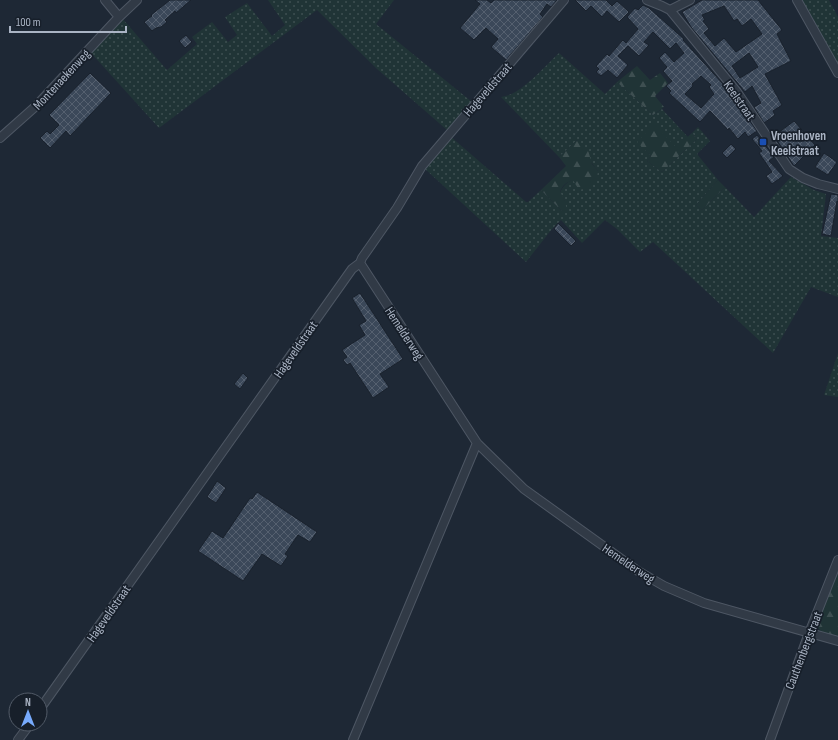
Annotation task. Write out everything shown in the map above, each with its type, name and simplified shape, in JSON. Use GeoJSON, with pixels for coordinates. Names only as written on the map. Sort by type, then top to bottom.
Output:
{"type":"FeatureCollection","features":[{"type":"Feature","properties":{"kind":"street"},"geometry":{"type":"LineString","coordinates":[[105,0],[119,17]]}},
{"type":"Feature","properties":{"kind":"street","name":"Montenaekenweg"},"geometry":{"type":"LineString","coordinates":[[0,138],[36,106],[119,17],[137,0]]}},
{"type":"Feature","properties":{"kind":"street","name":"Hageveldstraat"},"geometry":{"type":"LineString","coordinates":[[48,698],[352,269],[360,263],[397,208],[422,166],[564,0]]}},
{"type":"Feature","properties":{"kind":"street"},"geometry":{"type":"LineString","coordinates":[[648,0],[670,10],[690,0]]}},
{"type":"Feature","properties":{"kind":"street"},"geometry":{"type":"LineString","coordinates":[[797,0],[838,73]]}},
{"type":"Feature","properties":{"kind":"street","name":"Keelstraat"},"geometry":{"type":"LineString","coordinates":[[670,10],[737,92],[789,168],[808,180],[838,189]]}},
{"type":"Feature","properties":{"kind":"street","name":"Hemelderweg"},"geometry":{"type":"LineString","coordinates":[[360,263],[477,443],[524,489],[638,571],[664,586],[704,602],[838,641]]}},
{"type":"Feature","properties":{"kind":"street"},"geometry":{"type":"LineString","coordinates":[[353,740],[477,443]]}},
{"type":"Feature","properties":{"kind":"street","name":"Cauthenbergstraat"},"geometry":{"type":"LineString","coordinates":[[770,740],[809,633],[838,560]]}},
{"type":"Feature","properties":{"kind":"green space"},"geometry":{"type":"Polygon","coordinates":[[[268,0],[394,0],[376,24],[472,102],[447,130],[377,69],[317,10],[159,128],[91,53],[122,18],[167,70],[197,44],[192,37],[212,22],[228,42],[237,35],[225,17],[247,3],[272,36],[285,25],[268,0]]]}},
{"type":"Feature","properties":{"kind":"green space"},"geometry":{"type":"Polygon","coordinates":[[[802,0],[829,0],[838,17],[838,66],[802,0]]]}},
{"type":"Feature","properties":{"kind":"green space"},"geometry":{"type":"Polygon","coordinates":[[[559,53],[605,94],[617,82],[653,115],[662,109],[688,137],[676,148],[638,142],[651,156],[647,161],[662,172],[697,139],[692,133],[698,127],[710,141],[697,154],[718,180],[696,205],[702,210],[725,187],[754,217],[791,177],[814,190],[826,194],[821,236],[838,238],[838,297],[811,287],[773,353],[653,242],[640,252],[617,229],[605,220],[582,243],[561,220],[526,262],[424,168],[450,136],[526,202],[528,202],[541,190],[562,211],[565,201],[560,193],[566,184],[576,178],[598,171],[577,140],[559,157],[501,97],[509,95],[524,86],[559,53]]]}},
{"type":"Feature","properties":{"kind":"green space"},"geometry":{"type":"Polygon","coordinates":[[[637,66],[650,80],[660,73],[668,83],[655,96],[664,107],[653,115],[617,82],[637,66]]]}},
{"type":"Feature","properties":{"kind":"green space"},"geometry":{"type":"Polygon","coordinates":[[[654,124],[676,147],[692,133],[697,139],[662,172],[647,161],[651,156],[637,142],[654,124]]]}},
{"type":"Feature","properties":{"kind":"green space"},"geometry":{"type":"Polygon","coordinates":[[[577,140],[588,150],[592,164],[598,171],[597,177],[588,188],[579,190],[573,180],[565,184],[560,192],[565,201],[567,211],[562,211],[541,190],[566,166],[559,157],[577,140]]]}},
{"type":"Feature","properties":{"kind":"green space"},"geometry":{"type":"Polygon","coordinates":[[[718,180],[725,187],[702,210],[696,205],[718,180]]]}},
{"type":"Feature","properties":{"kind":"green space"},"geometry":{"type":"Polygon","coordinates":[[[838,353],[838,397],[824,395],[838,353]]]}},
{"type":"Feature","properties":{"kind":"green space"},"geometry":{"type":"Polygon","coordinates":[[[838,570],[838,639],[821,631],[818,628],[816,621],[838,570]]]}},
{"type":"Feature","properties":{"kind":"building"},"geometry":{"type":"Polygon","coordinates":[[[170,0],[191,0],[165,20],[167,22],[161,27],[152,31],[144,22],[170,0]]]}},
{"type":"Feature","properties":{"kind":"building"},"geometry":{"type":"Polygon","coordinates":[[[475,0],[487,0],[491,3],[494,0],[557,0],[551,7],[547,4],[540,14],[543,17],[506,60],[491,47],[498,39],[486,28],[474,40],[460,28],[480,4],[475,0]]]}},
{"type":"Feature","properties":{"kind":"building"},"geometry":{"type":"Polygon","coordinates":[[[575,0],[606,0],[612,6],[617,1],[629,12],[619,22],[607,11],[602,17],[591,6],[586,11],[575,0]]]}},
{"type":"Feature","properties":{"kind":"building"},"geometry":{"type":"Polygon","coordinates":[[[702,0],[758,0],[782,30],[777,34],[791,61],[765,74],[782,105],[773,111],[775,115],[764,123],[754,107],[761,103],[752,86],[745,92],[691,27],[682,12],[702,0]],[[724,6],[702,15],[705,20],[703,21],[709,29],[704,33],[715,46],[724,38],[736,52],[762,34],[751,19],[742,26],[737,19],[734,21],[724,6]],[[749,53],[732,66],[740,78],[758,67],[749,53]]]}},
{"type":"Feature","properties":{"kind":"building"},"geometry":{"type":"Polygon","coordinates":[[[643,5],[649,8],[684,39],[683,40],[733,95],[734,99],[757,131],[748,137],[745,132],[738,139],[729,128],[728,130],[710,111],[700,122],[669,93],[671,91],[666,86],[672,81],[663,71],[667,67],[659,58],[665,52],[674,62],[684,53],[676,43],[670,49],[653,32],[644,42],[649,45],[639,56],[628,46],[618,56],[628,65],[617,78],[608,70],[601,76],[596,72],[599,69],[596,66],[607,54],[609,56],[623,40],[626,43],[638,29],[627,17],[635,8],[638,10],[643,5]],[[701,76],[692,84],[693,86],[685,94],[701,108],[714,94],[709,87],[711,85],[701,76]]]}},
{"type":"Feature","properties":{"kind":"building"},"geometry":{"type":"Polygon","coordinates":[[[186,35],[192,42],[185,48],[179,41],[186,35]]]}},
{"type":"Feature","properties":{"kind":"building"},"geometry":{"type":"Polygon","coordinates":[[[90,73],[111,93],[70,136],[66,131],[50,148],[40,138],[47,131],[50,134],[59,125],[49,115],[90,73]]]}},
{"type":"Feature","properties":{"kind":"building"},"geometry":{"type":"Polygon","coordinates":[[[794,121],[815,145],[794,166],[774,136],[794,121]]]}},
{"type":"Feature","properties":{"kind":"building"},"geometry":{"type":"Polygon","coordinates":[[[757,135],[774,157],[769,161],[783,176],[772,184],[766,176],[772,172],[759,153],[762,151],[752,139],[757,135]]]}},
{"type":"Feature","properties":{"kind":"building"},"geometry":{"type":"Polygon","coordinates":[[[731,144],[736,149],[727,158],[722,153],[731,144]]]}},
{"type":"Feature","properties":{"kind":"building"},"geometry":{"type":"Polygon","coordinates":[[[824,153],[837,162],[828,175],[815,167],[824,153]]]}},
{"type":"Feature","properties":{"kind":"building"},"geometry":{"type":"Polygon","coordinates":[[[831,194],[838,195],[838,202],[837,201],[831,236],[822,234],[831,194]]]}},
{"type":"Feature","properties":{"kind":"building"},"geometry":{"type":"Polygon","coordinates":[[[558,223],[576,241],[571,246],[554,229],[558,223]]]}},
{"type":"Feature","properties":{"kind":"building"},"geometry":{"type":"Polygon","coordinates":[[[360,293],[403,359],[380,374],[389,387],[373,398],[350,363],[347,365],[343,360],[347,357],[342,350],[365,335],[359,325],[366,321],[352,298],[360,293]]]}},
{"type":"Feature","properties":{"kind":"building"},"geometry":{"type":"Polygon","coordinates":[[[243,373],[248,378],[240,389],[234,384],[243,373]]]}},
{"type":"Feature","properties":{"kind":"building"},"geometry":{"type":"Polygon","coordinates":[[[217,481],[226,488],[216,503],[207,497],[217,481]]]}},
{"type":"Feature","properties":{"kind":"building"},"geometry":{"type":"Polygon","coordinates":[[[257,492],[317,532],[310,542],[298,535],[285,554],[288,556],[281,566],[262,554],[243,581],[198,551],[212,531],[223,538],[250,498],[252,499],[257,492]]]}},
{"type":"Feature","properties":{"kind":"place","name":"Vroenhoven Keelstraat"},"geometry":{"type":"Point","coordinates":[763,142]}}]}
